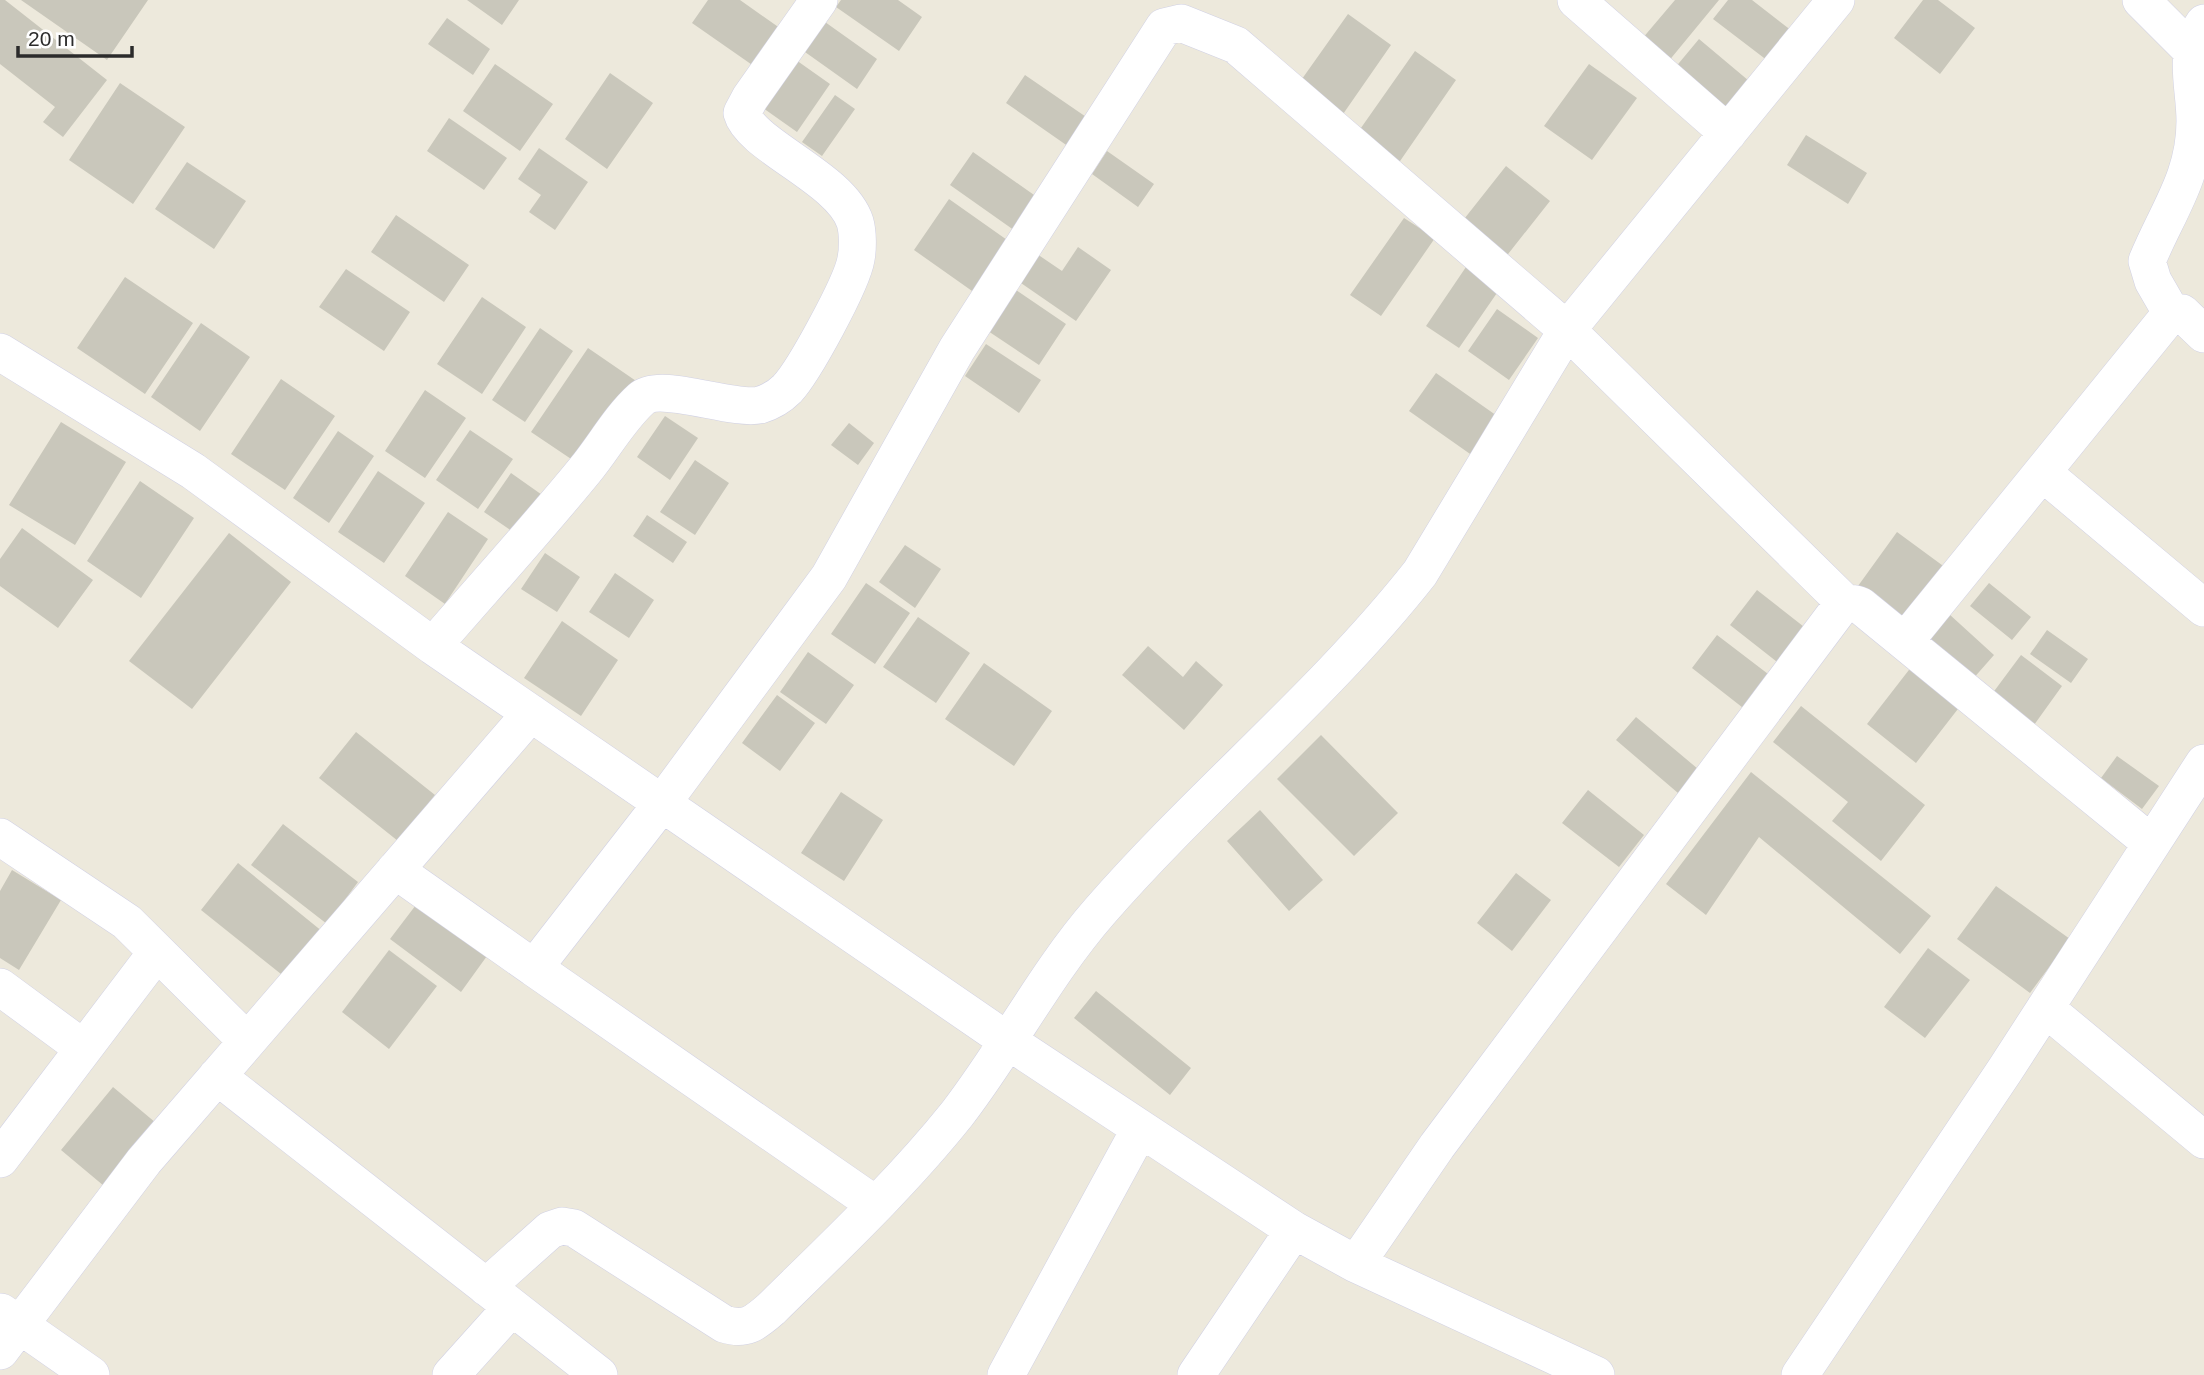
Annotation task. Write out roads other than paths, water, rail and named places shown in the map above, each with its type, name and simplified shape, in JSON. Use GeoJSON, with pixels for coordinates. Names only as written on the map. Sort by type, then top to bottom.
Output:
{"type":"FeatureCollection","features":[{"type":"Feature","properties":{"kind":"street"},"geometry":{"type":"LineString","coordinates":[[433,646],[586,469],[643,397],[659,393],[742,405],[760,405],[776,398],[799,374],[849,280],[856,259],[855,222],[844,204],[828,187],[752,129],[742,113],[819,0]]}},
{"type":"Feature","properties":{"kind":"street"},"geometry":{"type":"LineString","coordinates":[[1576,0],[1728,133]]}},
{"type":"Feature","properties":{"kind":"street"},"geometry":{"type":"LineString","coordinates":[[451,1375],[499,1297],[550,1230],[562,1226],[574,1228],[724,1324],[740,1329],[753,1325],[771,1309],[876,1205],[958,1112],[1055,968],[1125,883],[1357,648],[1420,573],[1567,330],[1836,0]]}},
{"type":"Feature","properties":{"kind":"street"},"geometry":{"type":"LineString","coordinates":[[2141,0],[2197,36],[2192,154],[2186,181],[2147,261],[2153,281],[2172,314]]}},
{"type":"Feature","properties":{"kind":"street"},"geometry":{"type":"LineString","coordinates":[[534,968],[663,802],[830,577],[957,349],[1164,27],[1175,22],[1236,45],[1567,330],[1846,604]]}},
{"type":"Feature","properties":{"kind":"street"},"geometry":{"type":"LineString","coordinates":[[1906,640],[2172,314],[2182,313],[2204,334]]}},
{"type":"Feature","properties":{"kind":"street"},"geometry":{"type":"LineString","coordinates":[[0,352],[193,471],[433,646],[1008,1041],[1294,1230],[1356,1264],[1596,1375]]}},
{"type":"Feature","properties":{"kind":"street"},"geometry":{"type":"LineString","coordinates":[[2043,473],[2204,608]]}},
{"type":"Feature","properties":{"kind":"street"},"geometry":{"type":"LineString","coordinates":[[1356,1264],[1437,1146],[1839,609],[1846,604],[1853,602],[1861,606],[1906,640],[2151,843]]}},
{"type":"Feature","properties":{"kind":"street"},"geometry":{"type":"LineString","coordinates":[[91,1375],[6,1329],[144,1161],[531,712]]}},
{"type":"Feature","properties":{"kind":"street"},"geometry":{"type":"LineString","coordinates":[[1800,1375],[2045,1008],[2204,763]]}},
{"type":"Feature","properties":{"kind":"street"},"geometry":{"type":"LineString","coordinates":[[0,838],[127,922],[247,1041]]}},
{"type":"Feature","properties":{"kind":"street"},"geometry":{"type":"LineString","coordinates":[[395,870],[876,1205]]}},
{"type":"Feature","properties":{"kind":"street"},"geometry":{"type":"LineString","coordinates":[[0,1159],[157,952]]}},
{"type":"Feature","properties":{"kind":"street"},"geometry":{"type":"LineString","coordinates":[[0,987],[83,1048]]}},
{"type":"Feature","properties":{"kind":"street"},"geometry":{"type":"LineString","coordinates":[[2045,1008],[2204,1140]]}},
{"type":"Feature","properties":{"kind":"street"},"geometry":{"type":"LineString","coordinates":[[217,1076],[599,1375]]}},
{"type":"Feature","properties":{"kind":"street"},"geometry":{"type":"LineString","coordinates":[[1006,1375],[1140,1129]]}},
{"type":"Feature","properties":{"kind":"street"},"geometry":{"type":"LineString","coordinates":[[1196,1375],[1294,1230]]}}]}
